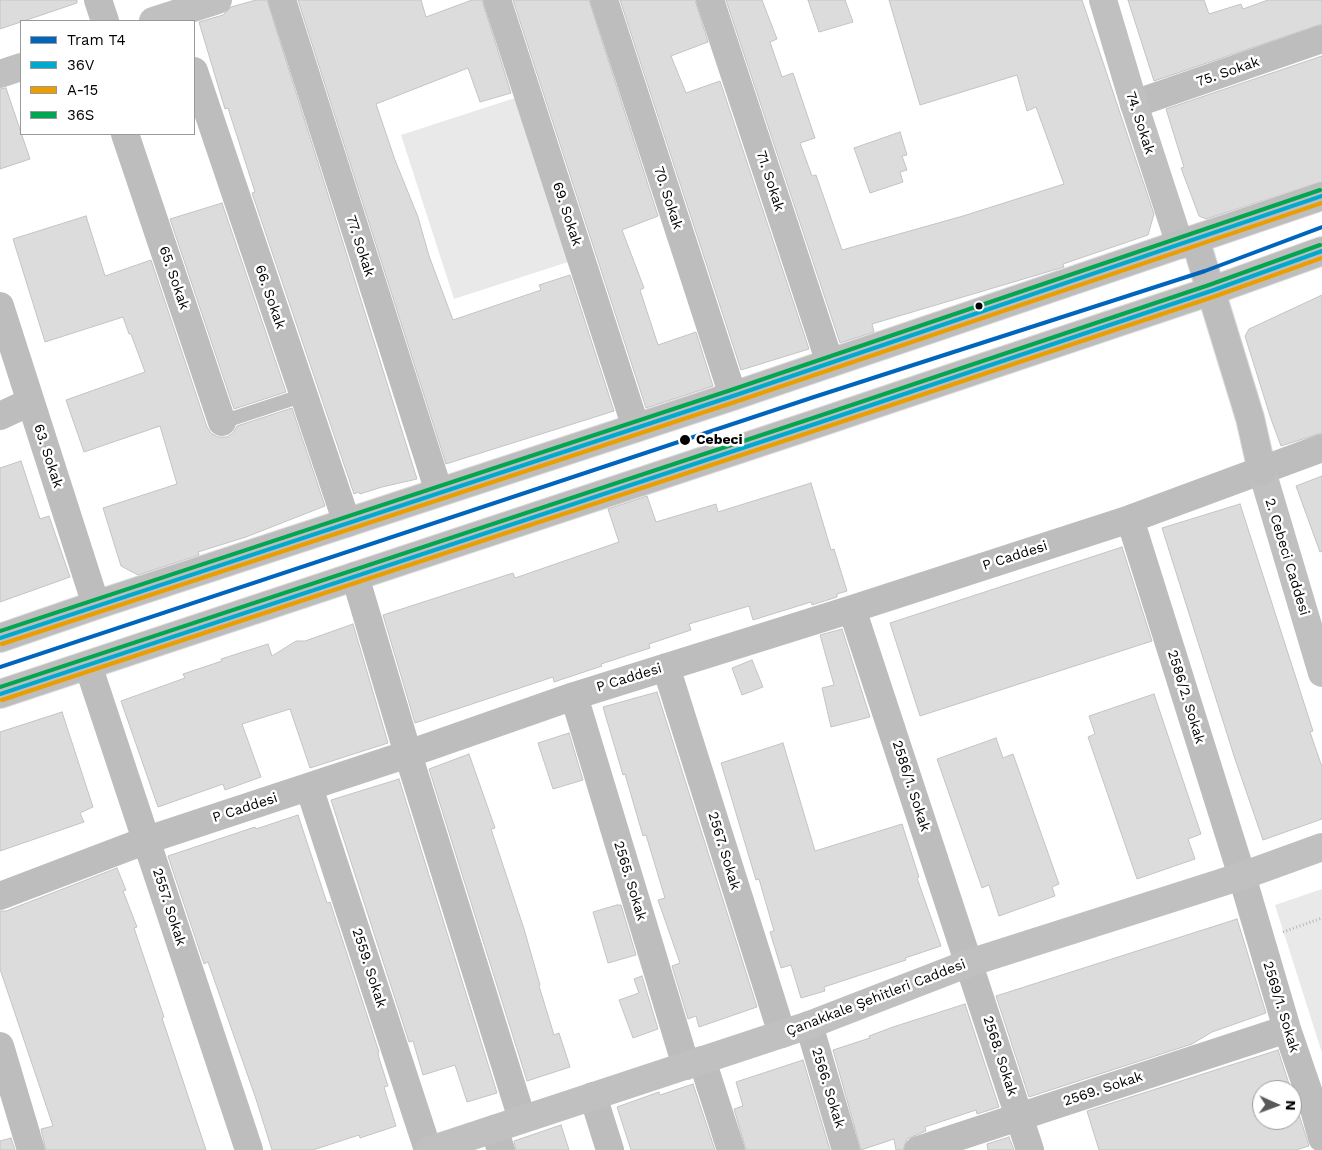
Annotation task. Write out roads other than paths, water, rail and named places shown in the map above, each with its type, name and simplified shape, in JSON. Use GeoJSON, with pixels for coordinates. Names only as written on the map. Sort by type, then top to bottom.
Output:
{"type":"FeatureCollection","features":[{"type":"Feature","properties":{"kind":"main road"},"geometry":{"type":"LineString","coordinates":[[168,19],[218,0]]}},
{"type":"Feature","properties":{"kind":"main road","name":"74. Sokak"},"geometry":{"type":"LineString","coordinates":[[1103,0],[1134,104],[1188,242]]}},
{"type":"Feature","properties":{"kind":"main road"},"geometry":{"type":"LineString","coordinates":[[0,74],[20,67]]}},
{"type":"Feature","properties":{"kind":"main road","name":"2. Cebeci Caddesi"},"geometry":{"type":"LineString","coordinates":[[1262,471],[1322,673]]}},
{"type":"Feature","properties":{"kind":"main road","name":"Çanakkale Şehitleri Caddesi"},"geometry":{"type":"LineString","coordinates":[[429,1150],[498,1139],[522,1120],[809,1025],[969,962],[1242,876],[1322,847]]}},
{"type":"Feature","properties":{"kind":"street"},"geometry":{"type":"LineString","coordinates":[[98,0],[105,20]]}},
{"type":"Feature","properties":{"kind":"street","name":"77. Sokak"},"geometry":{"type":"LineString","coordinates":[[282,0],[439,492]]}},
{"type":"Feature","properties":{"kind":"street","name":"69. Sokak"},"geometry":{"type":"LineString","coordinates":[[497,0],[636,428]]}},
{"type":"Feature","properties":{"kind":"street","name":"70. Sokak"},"geometry":{"type":"LineString","coordinates":[[604,0],[733,396]]}},
{"type":"Feature","properties":{"kind":"street","name":"71. Sokak"},"geometry":{"type":"LineString","coordinates":[[710,0],[830,363]]}},
{"type":"Feature","properties":{"kind":"street","name":"75. Sokak"},"geometry":{"type":"LineString","coordinates":[[1134,104],[1322,39]]}},
{"type":"Feature","properties":{"kind":"street","name":"66. Sokak"},"geometry":{"type":"LineString","coordinates":[[195,74],[347,523]]}},
{"type":"Feature","properties":{"kind":"street","name":"65. Sokak"},"geometry":{"type":"LineString","coordinates":[[125,135],[222,422]]}},
{"type":"Feature","properties":{"kind":"street"},"geometry":{"type":"LineString","coordinates":[[0,638],[733,396],[1322,196]]}},
{"type":"Feature","properties":{"kind":"street"},"geometry":{"type":"LineString","coordinates":[[1188,242],[1202,294],[1250,418],[1262,471]]}},
{"type":"Feature","properties":{"kind":"street"},"geometry":{"type":"LineString","coordinates":[[0,694],[1202,294],[1322,251]]}},
{"type":"Feature","properties":{"kind":"street","name":"63. Sokak"},"geometry":{"type":"LineString","coordinates":[[0,306],[96,605]]}},
{"type":"Feature","properties":{"kind":"street"},"geometry":{"type":"LineString","coordinates":[[0,416],[30,402]]}},
{"type":"Feature","properties":{"kind":"street","name":"P Caddesi"},"geometry":{"type":"LineString","coordinates":[[0,896],[147,840],[408,754],[574,696],[1130,519],[1322,448]]}},
{"type":"Feature","properties":{"kind":"street","name":"2586/2. Sokak"},"geometry":{"type":"LineString","coordinates":[[1130,519],[1242,876]]}},
{"type":"Feature","properties":{"kind":"street"},"geometry":{"type":"LineString","coordinates":[[355,576],[408,754],[522,1120]]}},
{"type":"Feature","properties":{"kind":"street","name":"2586/1. Sokak"},"geometry":{"type":"LineString","coordinates":[[852,609],[969,962]]}},
{"type":"Feature","properties":{"kind":"street","name":"2557. Sokak"},"geometry":{"type":"LineString","coordinates":[[88,665],[249,1150]]}},
{"type":"Feature","properties":{"kind":"street","name":"2567. Sokak"},"geometry":{"type":"LineString","coordinates":[[666,667],[782,1034]]}},
{"type":"Feature","properties":{"kind":"street","name":"2565. Sokak"},"geometry":{"type":"LineString","coordinates":[[574,696],[694,1063],[731,1150]]}},
{"type":"Feature","properties":{"kind":"street","name":"2559. Sokak"},"geometry":{"type":"LineString","coordinates":[[309,787],[429,1150]]}},
{"type":"Feature","properties":{"kind":"street","name":"2569/1. Sokak"},"geometry":{"type":"LineString","coordinates":[[1242,876],[1287,1029],[1322,1138]]}},
{"type":"Feature","properties":{"kind":"street","name":"2568. Sokak"},"geometry":{"type":"LineString","coordinates":[[969,962],[1030,1150]]}},
{"type":"Feature","properties":{"kind":"street","name":"2566. Sokak"},"geometry":{"type":"LineString","coordinates":[[809,1025],[846,1150]]}},
{"type":"Feature","properties":{"kind":"street","name":"2569. Sokak"},"geometry":{"type":"LineString","coordinates":[[918,1150],[1287,1029]]}},
{"type":"Feature","properties":{"kind":"street"},"geometry":{"type":"LineString","coordinates":[[0,1046],[31,1150]]}},
{"type":"Feature","properties":{"kind":"street"},"geometry":{"type":"LineString","coordinates":[[593,1096],[610,1150]]}},
{"type":"Feature","properties":{"kind":"lane"},"geometry":{"type":"LineString","coordinates":[[222,422],[304,395]]}},
{"type":"Feature","properties":{"kind":"tram line","name":"T4"},"geometry":{"type":"LineString","coordinates":[[0,667],[814,397],[1205,271],[1322,227]]}},
{"type":"Feature","properties":{"kind":"place","name":"Cebeci"},"geometry":{"type":"Point","coordinates":[685,440]}}]}
